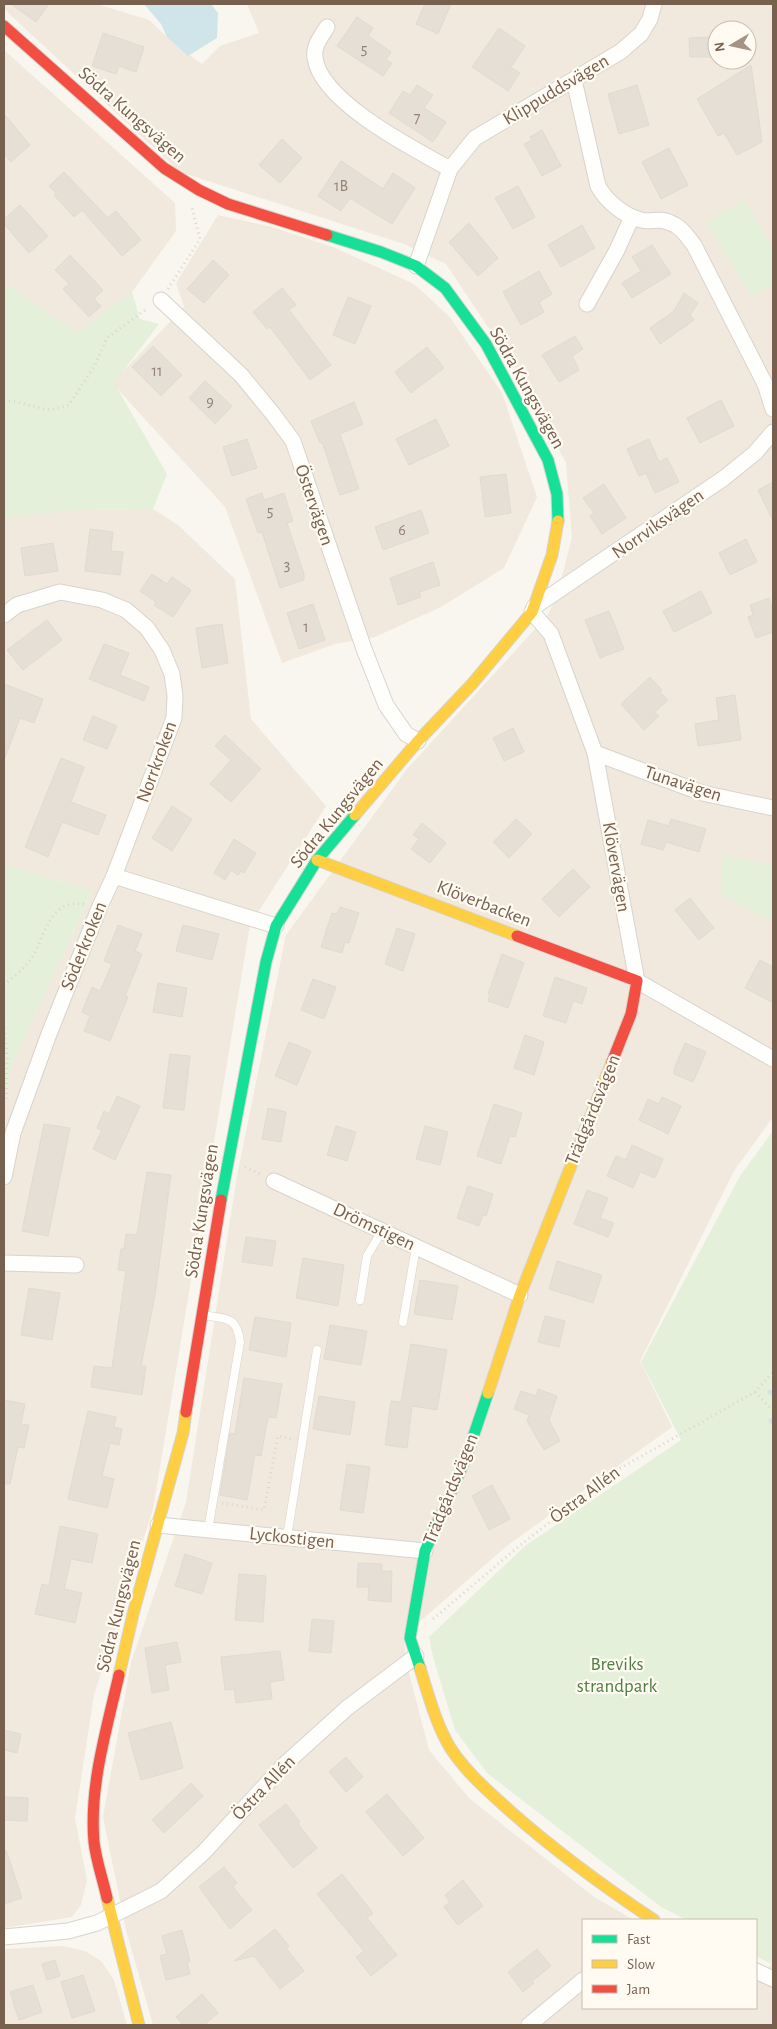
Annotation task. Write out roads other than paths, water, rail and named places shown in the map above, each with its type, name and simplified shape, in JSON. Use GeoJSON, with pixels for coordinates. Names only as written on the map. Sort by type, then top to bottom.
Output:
{"type":"FeatureCollection","features":[{"type":"Feature","properties":{"kind":"street"},"geometry":{"type":"LineString","coordinates":[[643,4],[650,19]]}},
{"type":"Feature","properties":{"kind":"street","name":"Klippuddsvägen"},"geometry":{"type":"LineString","coordinates":[[416,266],[450,169],[475,138],[620,52],[641,34],[650,19],[654,4]]}},
{"type":"Feature","properties":{"kind":"street","name":"Södra Kungsvägen"},"geometry":{"type":"LineString","coordinates":[[4,26],[164,168],[191,186],[228,204],[381,252],[416,266],[445,288],[486,344],[529,422],[548,460],[557,494],[558,520],[552,555],[533,610],[472,684],[418,741],[318,860],[276,926],[266,962],[228,1159],[183,1433],[133,1614],[102,1750],[95,1793],[94,1842],[110,1915],[139,2025]]}},
{"type":"Feature","properties":{"kind":"street"},"geometry":{"type":"LineString","coordinates":[[327,27],[316,45],[315,58],[321,77],[348,105],[398,140],[450,169]]}},
{"type":"Feature","properties":{"kind":"street"},"geometry":{"type":"LineString","coordinates":[[574,80],[598,186],[605,198],[632,217],[643,220],[659,218],[677,226],[694,245],[766,384],[773,409]]}},
{"type":"Feature","properties":{"kind":"street"},"geometry":{"type":"LineString","coordinates":[[587,304],[617,250],[632,217]]}},
{"type":"Feature","properties":{"kind":"street","name":"Östervägen"},"geometry":{"type":"LineString","coordinates":[[161,300],[241,375],[293,441],[364,649],[386,705],[406,734],[418,741]]}},
{"type":"Feature","properties":{"kind":"street","name":"Norrviksvägen"},"geometry":{"type":"LineString","coordinates":[[533,610],[724,478],[755,453],[773,432]]}},
{"type":"Feature","properties":{"kind":"street","name":"Norrkroken"},"geometry":{"type":"LineString","coordinates":[[4,615],[17,605],[60,592],[102,600],[126,610],[147,628],[162,650],[172,674],[175,696],[174,718],[114,876]]}},
{"type":"Feature","properties":{"kind":"street","name":"Klövervägen"},"geometry":{"type":"LineString","coordinates":[[533,610],[552,634],[595,753],[637,982]]}},
{"type":"Feature","properties":{"kind":"street","name":"Tunavägen"},"geometry":{"type":"LineString","coordinates":[[595,753],[702,793],[773,808]]}},
{"type":"Feature","properties":{"kind":"street","name":"Klöverbacken"},"geometry":{"type":"LineString","coordinates":[[318,860],[637,982]]}},
{"type":"Feature","properties":{"kind":"street"},"geometry":{"type":"LineString","coordinates":[[114,876],[276,926]]}},
{"type":"Feature","properties":{"kind":"street","name":"Söderkroken"},"geometry":{"type":"LineString","coordinates":[[4,1177],[13,1132],[48,1034],[114,876]]}},
{"type":"Feature","properties":{"kind":"street"},"geometry":{"type":"LineString","coordinates":[[637,982],[773,1059]]}},
{"type":"Feature","properties":{"kind":"street","name":"Trädgårdsvägen"},"geometry":{"type":"LineString","coordinates":[[637,982],[631,1014],[520,1295],[466,1458],[425,1551],[410,1638],[434,1711],[451,1749],[479,1783],[536,1834],[606,1888],[652,1919]]}},
{"type":"Feature","properties":{"kind":"street","name":"Drömstigen"},"geometry":{"type":"LineString","coordinates":[[274,1180],[520,1295]]}},
{"type":"Feature","properties":{"kind":"street"},"geometry":{"type":"LineString","coordinates":[[4,1263],[76,1265]]}},
{"type":"Feature","properties":{"kind":"street","name":"Lyckostigen"},"geometry":{"type":"LineString","coordinates":[[158,1525],[425,1551]]}},
{"type":"Feature","properties":{"kind":"street","name":"Östra Allén"},"geometry":{"type":"LineString","coordinates":[[4,1937],[68,1930],[97,1923],[161,1891],[204,1852],[291,1759],[347,1708],[416,1656]]}},
{"type":"Feature","properties":{"kind":"street"},"geometry":{"type":"LineString","coordinates":[[757,1971],[773,1979]]}},
{"type":"Feature","properties":{"kind":"street"},"geometry":{"type":"LineString","coordinates":[[529,2025],[582,1981]]}},
{"type":"Feature","properties":{"kind":"lane"},"geometry":{"type":"LineString","coordinates":[[360,1300],[367,1256],[382,1231]]}},
{"type":"Feature","properties":{"kind":"lane"},"geometry":{"type":"LineString","coordinates":[[403,1322],[416,1247]]}},
{"type":"Feature","properties":{"kind":"lane"},"geometry":{"type":"LineString","coordinates":[[203,1315],[231,1320],[238,1328],[240,1342],[208,1530]]}},
{"type":"Feature","properties":{"kind":"lane"},"geometry":{"type":"LineString","coordinates":[[287,1537],[317,1350]]}},
{"type":"Feature","properties":{"kind":"park label","name":"Breviks strandpark"},"geometry":{"type":"Point","coordinates":[617,1675]}}]}
